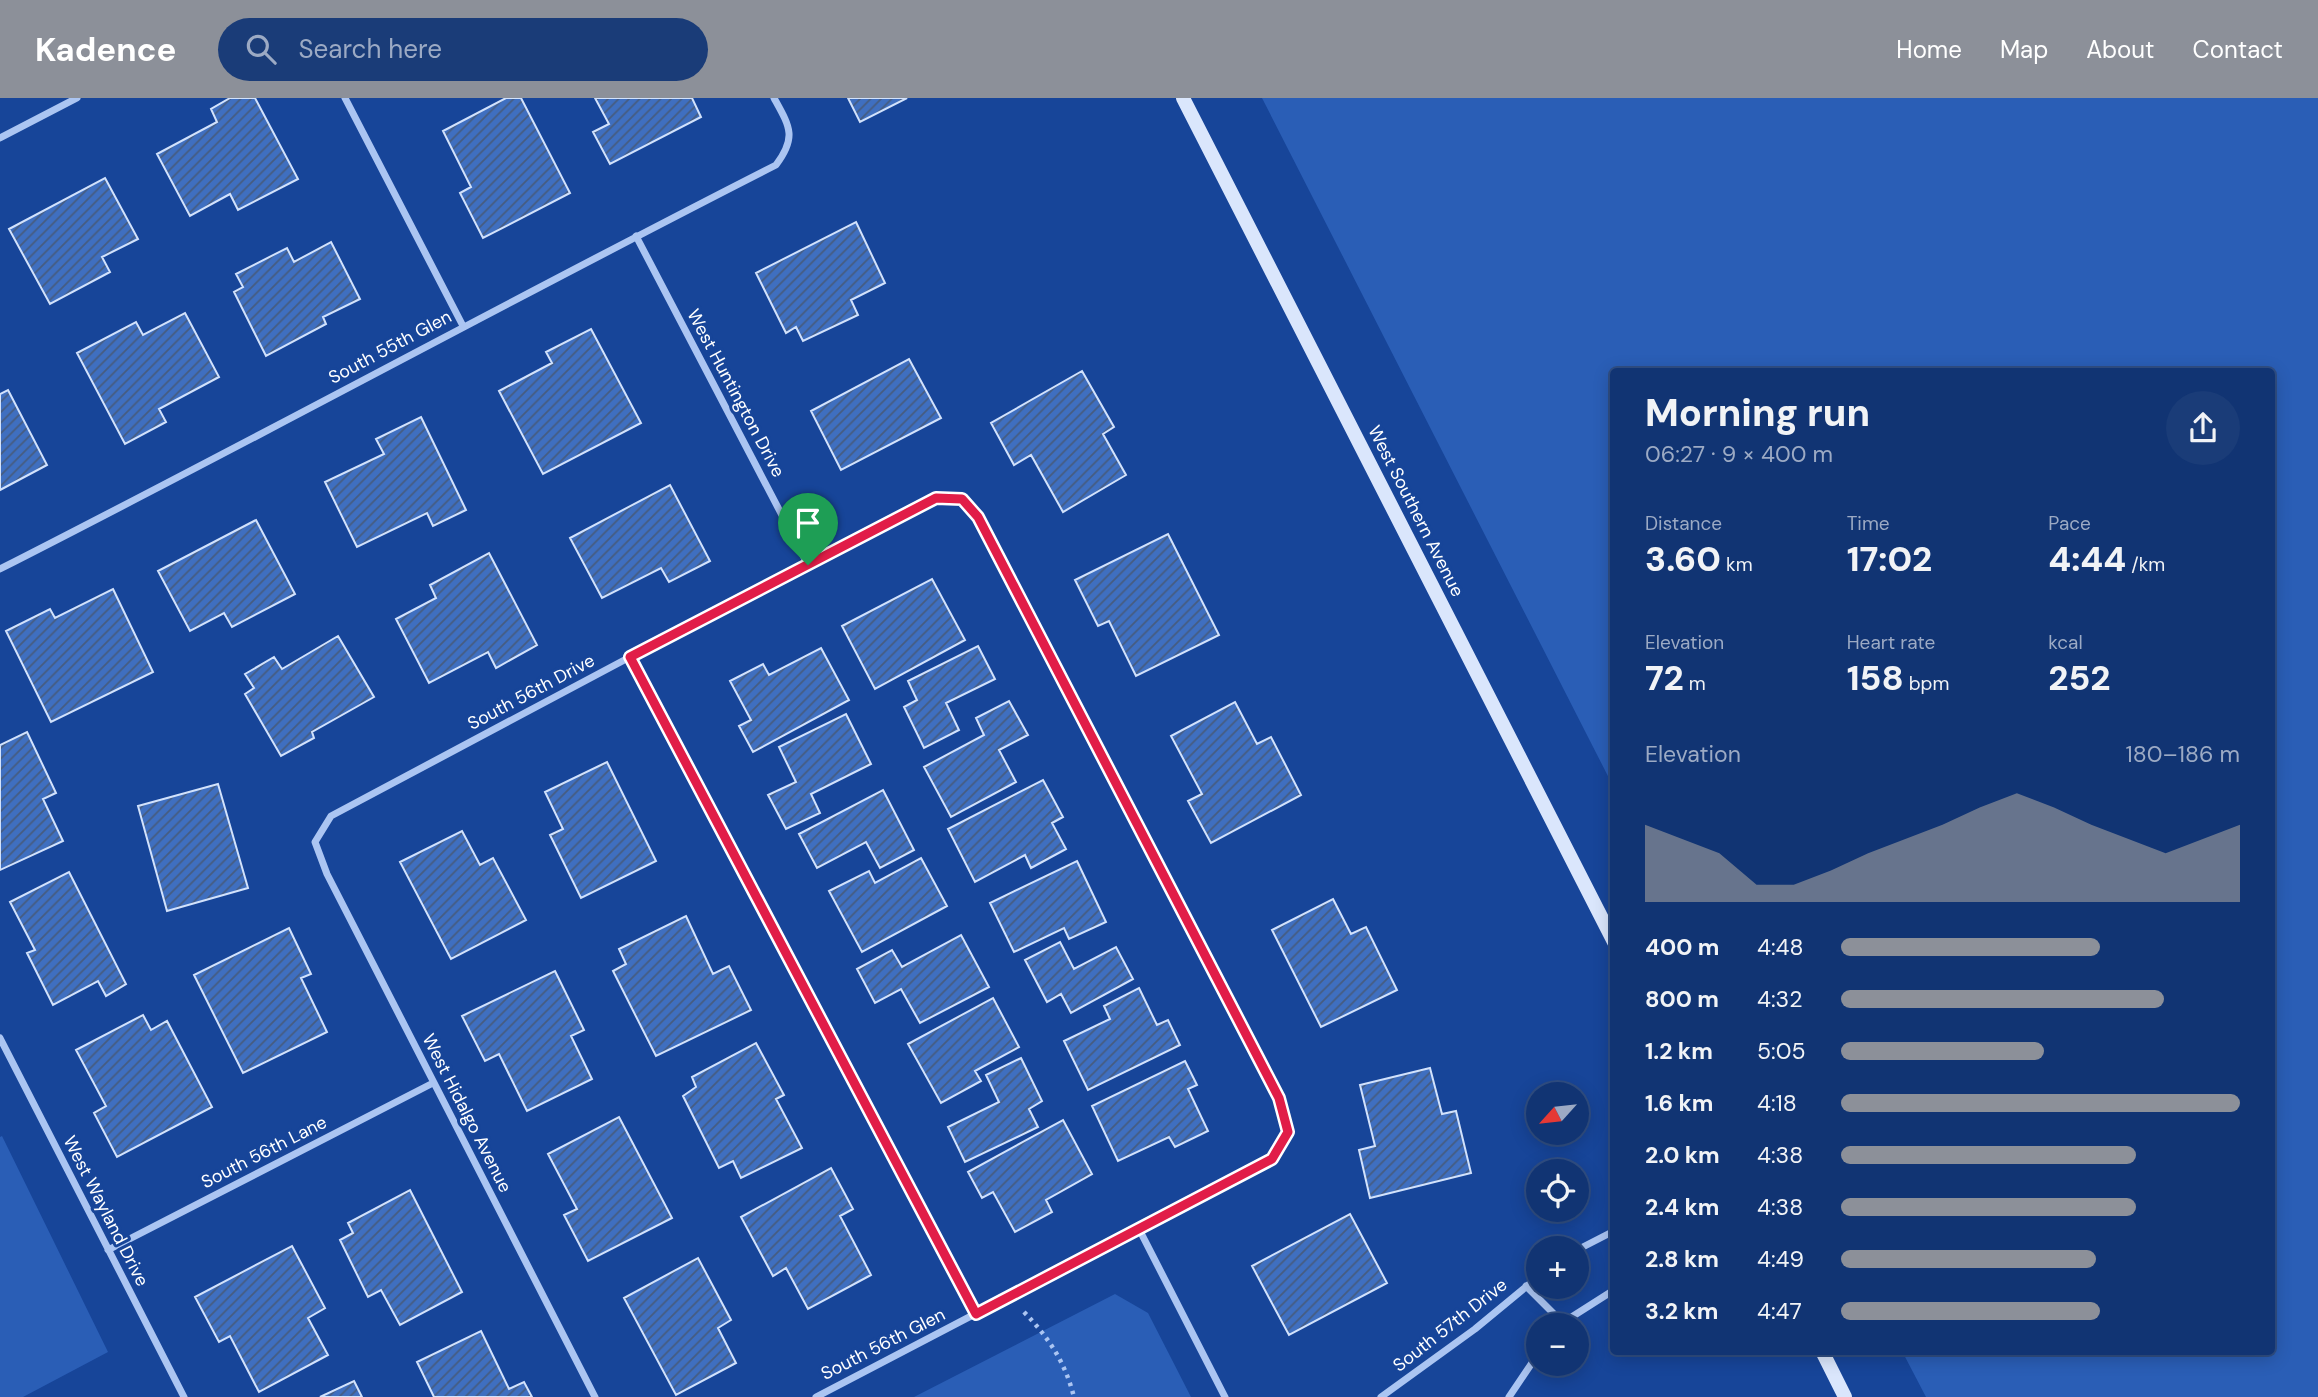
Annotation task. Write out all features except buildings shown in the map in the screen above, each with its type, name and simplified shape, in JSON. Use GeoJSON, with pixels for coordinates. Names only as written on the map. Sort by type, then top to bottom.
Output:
{"type":"FeatureCollection","features":[{"type":"Feature","properties":{"kind":"main road","name":"West Southern Avenue"},"geometry":{"type":"LineString","coordinates":[[1183,98],[1610,934]]}},
{"type":"Feature","properties":{"kind":"main road"},"geometry":{"type":"LineString","coordinates":[[1824,1355],[1846,1397]]}},
{"type":"Feature","properties":{"kind":"street"},"geometry":{"type":"LineString","coordinates":[[0,138],[78,98]]}},
{"type":"Feature","properties":{"kind":"street"},"geometry":{"type":"LineString","coordinates":[[345,98],[463,326]]}},
{"type":"Feature","properties":{"kind":"street","name":"South 55th Glen"},"geometry":{"type":"LineString","coordinates":[[0,569],[776,165],[789,148],[788,123],[774,98]]}},
{"type":"Feature","properties":{"kind":"street","name":"West Huntington Drive"},"geometry":{"type":"LineString","coordinates":[[636,236],[808,565]]}},
{"type":"Feature","properties":{"kind":"street","name":"South 56th Drive"},"geometry":{"type":"LineString","coordinates":[[315,842],[331,816],[630,657],[936,498],[962,499],[978,517],[1279,1098],[1288,1132]]}},
{"type":"Feature","properties":{"kind":"street"},"geometry":{"type":"LineString","coordinates":[[630,657],[976,1314]]}},
{"type":"Feature","properties":{"kind":"street","name":"West Hidalgo Avenue"},"geometry":{"type":"LineString","coordinates":[[315,842],[327,874],[595,1397]]}},
{"type":"Feature","properties":{"kind":"street","name":"West Wayland Drive"},"geometry":{"type":"LineString","coordinates":[[0,1038],[184,1397]]}},
{"type":"Feature","properties":{"kind":"street","name":"South 56th Lane"},"geometry":{"type":"LineString","coordinates":[[108,1250],[433,1083]]}},
{"type":"Feature","properties":{"kind":"street","name":"South 56th Glen"},"geometry":{"type":"LineString","coordinates":[[816,1397],[1272,1159],[1288,1132]]}},
{"type":"Feature","properties":{"kind":"street"},"geometry":{"type":"LineString","coordinates":[[1139,1229],[1225,1397]]}},
{"type":"Feature","properties":{"kind":"street"},"geometry":{"type":"LineString","coordinates":[[1589,1244],[1610,1233]]}},
{"type":"Feature","properties":{"kind":"street","name":"South 57th Drive"},"geometry":{"type":"LineString","coordinates":[[1381,1397],[1475,1329],[1526,1287]]}},
{"type":"Feature","properties":{"kind":"street"},"geometry":{"type":"LineString","coordinates":[[1576,1313],[1610,1292]]}},
{"type":"Feature","properties":{"kind":"street"},"geometry":{"type":"LineString","coordinates":[[1539,1299],[1551,1313]]}},
{"type":"Feature","properties":{"kind":"street"},"geometry":{"type":"LineString","coordinates":[[1509,1397],[1526,1372]]}},
{"type":"Feature","properties":{"kind":"path"},"geometry":{"type":"LineString","coordinates":[[1010,1296],[1048,1337],[1062,1359],[1074,1397]]}},
{"type":"Feature","properties":{"kind":"shaded area"},"geometry":{"type":"Polygon","coordinates":[[[1262,98],[2318,98],[2318,1397],[1926,1397],[1904,1355],[2275,1355],[2275,368],[1610,368],[1610,780],[1262,98]]]}},
{"type":"Feature","properties":{"kind":"shaded area"},"geometry":{"type":"Polygon","coordinates":[[[2,1136],[108,1352],[23,1397],[0,1397],[2,1136]]]}},
{"type":"Feature","properties":{"kind":"shaded area"},"geometry":{"type":"Polygon","coordinates":[[[1115,1294],[1148,1313],[1191,1397],[914,1397],[1115,1294]]]}},
{"type":"Feature","properties":{"kind":"route"},"geometry":{"type":"LineString","coordinates":[[936,498],[962,499],[978,517],[1279,1098],[1288,1132],[1272,1159],[976,1314],[630,657],[808,565],[936,498]]}}]}
